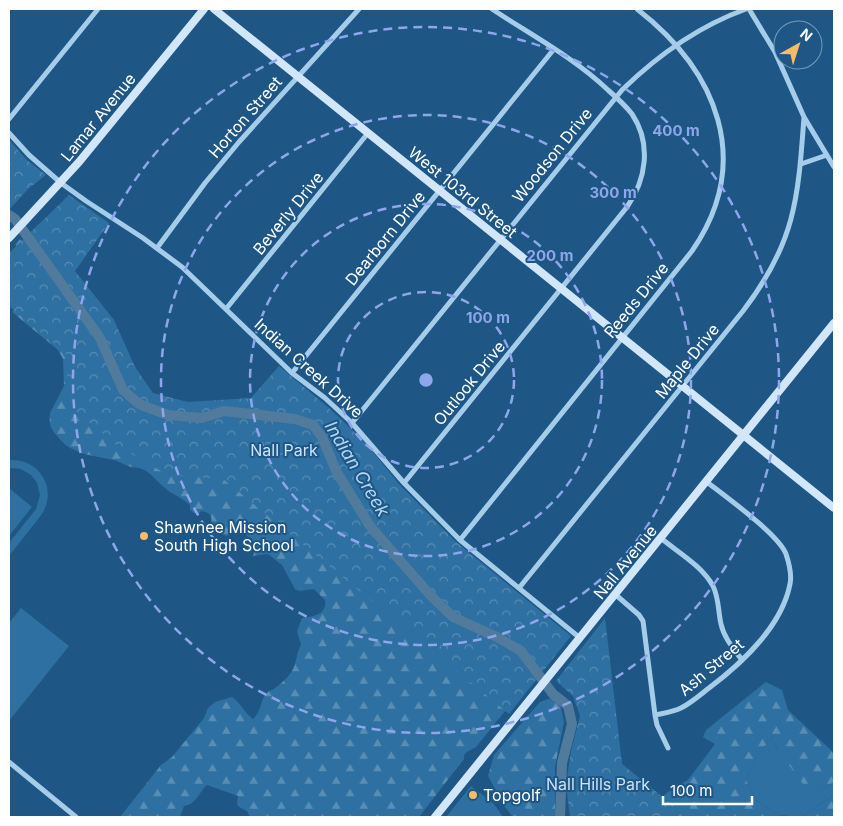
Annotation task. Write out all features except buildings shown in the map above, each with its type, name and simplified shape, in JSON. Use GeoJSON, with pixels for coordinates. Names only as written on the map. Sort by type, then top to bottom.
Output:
{"type":"FeatureCollection","features":[{"type":"Feature","properties":{"kind":"main road","name":"Lamar Avenue"},"geometry":{"type":"LineString","coordinates":[[9,238],[61,183],[204,9]]}},
{"type":"Feature","properties":{"kind":"main road","name":"West 103rd Street"},"geometry":{"type":"LineString","coordinates":[[214,9],[834,508]]}},
{"type":"Feature","properties":{"kind":"main road","name":"Nall Avenue"},"geometry":{"type":"LineString","coordinates":[[436,817],[662,539],[834,323]]}},
{"type":"Feature","properties":{"kind":"street"},"geometry":{"type":"LineString","coordinates":[[9,120],[98,9]]}},
{"type":"Feature","properties":{"kind":"street","name":"Horton Street"},"geometry":{"type":"LineString","coordinates":[[157,248],[204,183],[359,9]]}},
{"type":"Feature","properties":{"kind":"street","name":"Outlook Drive"},"geometry":{"type":"LineString","coordinates":[[404,483],[627,207],[634,197],[642,177],[645,157],[640,132],[631,114],[616,97],[580,66],[492,9]]}},
{"type":"Feature","properties":{"kind":"street","name":"Reeds Drive"},"geometry":{"type":"LineString","coordinates":[[460,540],[699,240],[713,211],[722,177],[722,141],[716,112],[703,81],[676,46],[637,9]]}},
{"type":"Feature","properties":{"kind":"street"},"geometry":{"type":"LineString","coordinates":[[748,9],[775,52],[804,117],[834,167]]}},
{"type":"Feature","properties":{"kind":"street","name":"Woodson Drive"},"geometry":{"type":"LineString","coordinates":[[352,423],[616,97],[646,68],[676,46],[714,23],[748,9]]}},
{"type":"Feature","properties":{"kind":"street","name":"Dearborn Drive"},"geometry":{"type":"LineString","coordinates":[[292,373],[554,48]]}},
{"type":"Feature","properties":{"kind":"street","name":"Maple Drive"},"geometry":{"type":"LineString","coordinates":[[519,588],[743,311],[770,273],[781,252],[793,215],[801,164],[804,117]]}},
{"type":"Feature","properties":{"kind":"street","name":"Indian Creek Drive"},"geometry":{"type":"LineString","coordinates":[[9,133],[29,155],[61,183],[182,267],[292,373],[325,398],[352,423],[404,483],[460,540],[580,638]]}},
{"type":"Feature","properties":{"kind":"street","name":"Beverly Drive"},"geometry":{"type":"LineString","coordinates":[[226,309],[368,133]]}},
{"type":"Feature","properties":{"kind":"street"},"geometry":{"type":"LineString","coordinates":[[801,164],[827,155]]}},
{"type":"Feature","properties":{"kind":"street","name":"Ash Street"},"geometry":{"type":"LineString","coordinates":[[655,715],[677,709],[691,702],[742,660],[760,640],[778,614],[787,596],[790,584],[786,554],[776,540],[707,482]]}},
{"type":"Feature","properties":{"kind":"street"},"geometry":{"type":"LineString","coordinates":[[662,539],[709,580],[718,601],[724,633],[742,660]]}},
{"type":"Feature","properties":{"kind":"street"},"geometry":{"type":"LineString","coordinates":[[616,595],[639,615],[643,621],[655,715],[657,725],[668,748]]}},
{"type":"Feature","properties":{"kind":"street"},"geometry":{"type":"LineString","coordinates":[[9,762],[76,817]]}},
{"type":"Feature","properties":{"kind":"green space"},"geometry":{"type":"Polygon","coordinates":[[[9,140],[27,160],[46,175],[28,189],[9,210],[9,140]]]}},
{"type":"Feature","properties":{"kind":"green space","name":"Nall Park"},"geometry":{"type":"Polygon","coordinates":[[[69,195],[109,223],[75,271],[114,320],[135,367],[153,393],[188,402],[251,398],[279,366],[329,408],[364,441],[399,484],[455,541],[571,636],[509,714],[223,479],[168,475],[116,445],[76,411],[68,387],[66,354],[9,306],[9,253],[69,195]]]}},
{"type":"Feature","properties":{"kind":"green space"},"geometry":{"type":"Polygon","coordinates":[[[20,239],[96,348],[518,695],[476,747],[466,753],[464,759],[419,817],[250,817],[247,811],[237,804],[238,796],[207,785],[195,801],[184,806],[180,817],[120,817],[161,765],[172,757],[204,718],[208,708],[215,702],[232,697],[253,719],[256,716],[265,695],[282,682],[294,668],[301,645],[297,631],[302,618],[322,612],[325,600],[314,589],[299,591],[295,589],[282,565],[268,554],[253,556],[256,546],[241,530],[230,525],[230,534],[227,536],[216,532],[212,528],[209,514],[201,511],[198,514],[194,513],[190,510],[190,505],[162,486],[145,470],[76,451],[58,437],[51,426],[50,413],[64,386],[63,359],[58,350],[12,312],[15,308],[20,251],[15,244],[20,239]]]}},
{"type":"Feature","properties":{"kind":"green space"},"geometry":{"type":"Polygon","coordinates":[[[9,460],[20,461],[37,469],[43,476],[48,494],[42,514],[9,556],[9,543],[36,509],[40,495],[37,483],[31,475],[21,469],[9,468],[9,460]]]}},
{"type":"Feature","properties":{"kind":"green space"},"geometry":{"type":"Polygon","coordinates":[[[9,488],[32,507],[9,536],[9,488]]]}},
{"type":"Feature","properties":{"kind":"green space"},"geometry":{"type":"Polygon","coordinates":[[[21,608],[69,646],[9,721],[9,623],[21,608]]]}},
{"type":"Feature","properties":{"kind":"green space","name":"Nall Hills Park"},"geometry":{"type":"Polygon","coordinates":[[[605,618],[622,764],[675,807],[666,817],[570,817],[566,785],[571,751],[580,716],[573,696],[556,681],[605,618]]]}},
{"type":"Feature","properties":{"kind":"green space"},"geometry":{"type":"Polygon","coordinates":[[[766,682],[782,690],[788,710],[834,753],[834,782],[821,790],[803,784],[777,749],[772,737],[755,759],[746,780],[756,800],[777,815],[795,817],[635,817],[653,806],[670,790],[688,780],[715,744],[703,737],[706,730],[766,682]]]}},
{"type":"Feature","properties":{"kind":"green space"},"geometry":{"type":"Polygon","coordinates":[[[551,698],[561,708],[564,722],[555,767],[555,817],[513,817],[505,807],[488,776],[494,755],[540,702],[551,698]]]}},
{"type":"Feature","properties":{"kind":"green space"},"geometry":{"type":"Polygon","coordinates":[[[772,737],[777,749],[821,790],[834,782],[834,795],[801,817],[777,815],[756,800],[746,780],[755,759],[772,737]]]}},
{"type":"Feature","properties":{"kind":"green space","name":"Topgolf"},"geometry":{"type":"Polygon","coordinates":[[[471,786],[494,804],[503,817],[446,817],[471,786]]]}},
{"type":"Feature","properties":{"kind":"green space"},"geometry":{"type":"Polygon","coordinates":[[[834,795],[834,817],[801,817],[834,795]]]}},
{"type":"Feature","properties":{"kind":"waterway","name":"Indian Creek"},"geometry":{"type":"LineString","coordinates":[[9,215],[15,219],[100,338],[123,390],[139,404],[168,415],[202,418],[224,411],[295,419],[313,425],[322,437],[336,471],[370,526],[431,596],[453,617],[497,637],[521,651],[553,694],[568,706],[572,724],[562,763],[560,817]]}},
{"type":"Feature","properties":{"kind":"place","name":"Shawnee Mission South High School"},"geometry":{"type":"Point","coordinates":[144,536]}},
{"type":"Feature","properties":{"kind":"place","name":"Topgolf"},"geometry":{"type":"Point","coordinates":[473,795]}}]}
